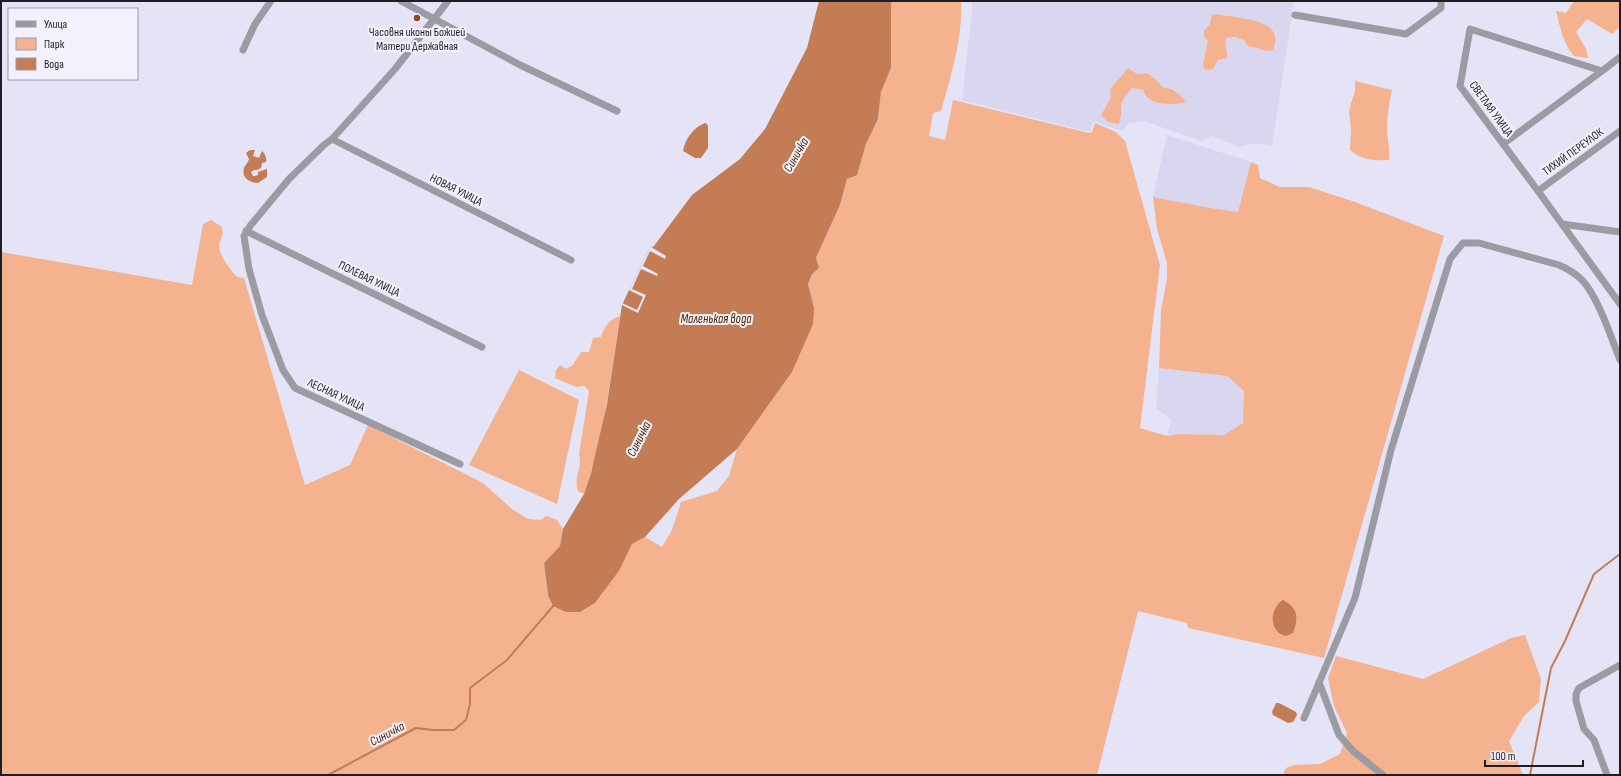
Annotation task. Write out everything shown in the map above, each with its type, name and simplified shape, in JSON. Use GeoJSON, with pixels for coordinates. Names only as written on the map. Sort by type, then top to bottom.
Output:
{"type":"FeatureCollection","features":[{"type":"Feature","properties":{"kind":"street"},"geometry":{"type":"LineString","coordinates":[[243,50],[255,24],[271,1]]}},
{"type":"Feature","properties":{"kind":"street"},"geometry":{"type":"LineString","coordinates":[[401,1],[520,65],[617,111]]}},
{"type":"Feature","properties":{"kind":"street"},"geometry":{"type":"LineString","coordinates":[[248,228],[289,179],[324,144],[332,139],[395,69],[448,1]]}},
{"type":"Feature","properties":{"kind":"street"},"geometry":{"type":"LineString","coordinates":[[1295,15],[1406,34],[1441,8],[1441,1]]}},
{"type":"Feature","properties":{"kind":"street","name":"СВЕТЛАЯ УЛИЦА"},"geometry":{"type":"LineString","coordinates":[[1602,71],[1470,29],[1460,86],[1620,304]]}},
{"type":"Feature","properties":{"kind":"street"},"geometry":{"type":"LineString","coordinates":[[1503,144],[1620,58]]}},
{"type":"Feature","properties":{"kind":"street","name":"ТИХИЙ ПЕРЕУЛОК"},"geometry":{"type":"LineString","coordinates":[[1538,191],[1620,131]]}},
{"type":"Feature","properties":{"kind":"street","name":"НОВАЯ УЛИЦА"},"geometry":{"type":"LineString","coordinates":[[332,139],[571,260]]}},
{"type":"Feature","properties":{"kind":"street"},"geometry":{"type":"LineString","coordinates":[[1562,224],[1620,232]]}},
{"type":"Feature","properties":{"kind":"street","name":"ПОЛЕВАЯ УЛИЦА"},"geometry":{"type":"LineString","coordinates":[[248,228],[482,347]]}},
{"type":"Feature","properties":{"kind":"street","name":"ЛЕСНАЯ УЛИЦА"},"geometry":{"type":"LineString","coordinates":[[248,228],[244,236],[249,269],[262,315],[283,370],[296,388],[460,464]]}},
{"type":"Feature","properties":{"kind":"street"},"geometry":{"type":"LineString","coordinates":[[1304,718],[1355,598],[1391,450],[1450,259],[1463,243],[1479,243],[1559,265],[1571,270],[1582,280],[1591,292],[1620,360]]}},
{"type":"Feature","properties":{"kind":"street"},"geometry":{"type":"LineString","coordinates":[[1607,775],[1594,740],[1584,729],[1576,701],[1576,694],[1579,688],[1620,665]]}},
{"type":"Feature","properties":{"kind":"street"},"geometry":{"type":"LineString","coordinates":[[1319,682],[1339,735],[1353,752],[1383,775]]}},
{"type":"Feature","properties":{"kind":"shaded area"},"geometry":{"type":"Polygon","coordinates":[[[973,1],[1294,1],[1272,146],[1256,143],[1240,147],[1211,136],[1201,141],[1144,121],[1129,123],[1122,131],[1093,121],[1090,132],[962,100],[973,1]]]}},
{"type":"Feature","properties":{"kind":"shaded area"},"geometry":{"type":"Polygon","coordinates":[[[1167,135],[1251,162],[1239,212],[1153,197],[1167,135]]]}},
{"type":"Feature","properties":{"kind":"shaded area"},"geometry":{"type":"Polygon","coordinates":[[[1159,368],[1227,376],[1244,391],[1243,423],[1224,435],[1179,434],[1167,436],[1171,419],[1156,409],[1159,368]]]}},
{"type":"Feature","properties":{"kind":"green space"},"geometry":{"type":"Polygon","coordinates":[[[891,1],[961,1],[960,29],[952,71],[941,111],[933,113],[929,136],[945,140],[953,100],[1089,133],[1092,132],[1095,123],[1116,132],[1125,141],[1160,265],[1140,428],[1167,436],[1179,434],[1224,435],[1243,423],[1244,391],[1227,376],[1159,368],[1161,310],[1167,279],[1167,263],[1157,229],[1153,197],[1238,212],[1251,162],[1258,165],[1260,178],[1280,187],[1309,187],[1355,202],[1444,236],[1324,658],[1188,628],[1187,623],[1138,611],[1097,775],[1,775],[1,252],[192,285],[203,224],[211,220],[222,227],[223,230],[219,249],[228,266],[237,277],[244,278],[305,485],[350,465],[368,425],[483,483],[512,509],[528,519],[541,520],[546,516],[557,520],[563,529],[560,546],[544,563],[548,595],[580,612],[595,603],[619,571],[632,544],[645,537],[662,547],[672,530],[681,502],[717,491],[729,476],[737,449],[792,372],[814,308],[808,284],[816,258],[840,205],[847,179],[857,174],[866,144],[878,119],[881,92],[891,68],[891,1]]]}},
{"type":"Feature","properties":{"kind":"green space"},"geometry":{"type":"Polygon","coordinates":[[[1574,1],[1620,1],[1620,27],[1612,34],[1587,19],[1576,32],[1586,49],[1588,58],[1574,56],[1570,51],[1562,35],[1557,17],[1556,11],[1566,13],[1574,1]]]}},
{"type":"Feature","properties":{"kind":"green space"},"geometry":{"type":"Polygon","coordinates":[[[1217,14],[1247,19],[1266,25],[1273,31],[1275,39],[1273,50],[1267,51],[1256,47],[1250,47],[1244,40],[1235,37],[1226,38],[1225,43],[1227,58],[1218,60],[1213,69],[1204,69],[1203,64],[1208,41],[1204,36],[1204,31],[1210,24],[1212,15],[1217,14]]]}},
{"type":"Feature","properties":{"kind":"green space"},"geometry":{"type":"Polygon","coordinates":[[[1128,68],[1137,74],[1147,73],[1162,87],[1171,89],[1180,95],[1186,102],[1172,104],[1156,102],[1147,97],[1143,90],[1132,88],[1121,104],[1119,124],[1108,122],[1101,115],[1111,98],[1110,89],[1128,68]]]}},
{"type":"Feature","properties":{"kind":"green space"},"geometry":{"type":"Polygon","coordinates":[[[1355,81],[1392,90],[1387,126],[1389,160],[1363,158],[1350,150],[1351,130],[1349,110],[1355,91],[1355,81]]]}},
{"type":"Feature","properties":{"kind":"green space"},"geometry":{"type":"Polygon","coordinates":[[[620,316],[602,428],[597,451],[584,494],[578,491],[577,481],[580,464],[579,454],[589,391],[584,386],[576,387],[555,378],[556,370],[560,365],[566,369],[573,365],[581,352],[589,352],[593,338],[601,337],[608,324],[613,319],[620,316]]]}},
{"type":"Feature","properties":{"kind":"green space"},"geometry":{"type":"Polygon","coordinates":[[[519,370],[579,400],[557,504],[469,465],[519,370]]]}},
{"type":"Feature","properties":{"kind":"green space"},"geometry":{"type":"Polygon","coordinates":[[[1525,635],[1541,679],[1539,702],[1524,716],[1509,741],[1523,775],[1283,775],[1286,768],[1294,765],[1320,764],[1340,754],[1347,733],[1334,706],[1328,678],[1336,656],[1423,679],[1511,638],[1525,635]]]}},
{"type":"Feature","properties":{"kind":"water","name":"Маленькая вода"},"geometry":{"type":"Polygon","coordinates":[[[819,1],[891,1],[891,68],[881,92],[878,119],[866,144],[857,175],[847,179],[840,205],[816,258],[819,268],[812,274],[808,284],[814,308],[813,324],[792,372],[737,449],[679,499],[645,537],[632,544],[619,571],[595,603],[580,612],[566,612],[553,606],[548,595],[544,563],[560,546],[563,529],[584,494],[591,473],[607,404],[622,305],[648,250],[654,246],[692,195],[740,159],[765,129],[807,48],[819,1]]]}},
{"type":"Feature","properties":{"kind":"water"},"geometry":{"type":"Polygon","coordinates":[[[705,123],[708,126],[708,148],[701,158],[695,158],[683,151],[684,147],[693,131],[705,123]]]}},
{"type":"Feature","properties":{"kind":"water"},"geometry":{"type":"Polygon","coordinates":[[[250,150],[255,150],[253,156],[259,158],[262,151],[266,157],[266,162],[262,163],[261,168],[251,172],[253,176],[255,176],[258,175],[258,172],[267,169],[267,177],[258,183],[249,181],[243,172],[249,159],[246,153],[250,150]]]}},
{"type":"Feature","properties":{"kind":"water"},"geometry":{"type":"Polygon","coordinates":[[[1283,600],[1292,606],[1296,614],[1296,622],[1293,633],[1286,636],[1277,631],[1273,623],[1273,614],[1277,606],[1283,600]]]}},
{"type":"Feature","properties":{"kind":"water"},"geometry":{"type":"Polygon","coordinates":[[[1276,703],[1279,703],[1296,712],[1297,715],[1293,722],[1288,723],[1273,715],[1272,712],[1276,703]]]}},
{"type":"Feature","properties":{"kind":"pier"},"geometry":{"type":"Polygon","coordinates":[[[651,247],[666,256],[665,259],[650,251],[643,266],[658,274],[657,276],[641,269],[632,289],[646,295],[638,313],[622,305],[622,303],[637,310],[643,297],[629,290],[648,250],[651,247]]]}},
{"type":"Feature","properties":{"kind":"waterway"},"geometry":{"type":"LineString","coordinates":[[1530,775],[1551,668],[1565,641],[1594,574],[1620,554]]}},
{"type":"Feature","properties":{"kind":"waterway","name":"Синичка"},"geometry":{"type":"LineString","coordinates":[[328,775],[416,728],[454,730],[466,720],[470,704],[470,688],[507,660],[554,605]]}},
{"type":"Feature","properties":{"kind":"place","name":"Часовня иконы Божией Матери Державная"},"geometry":{"type":"Point","coordinates":[417,18]}}]}
